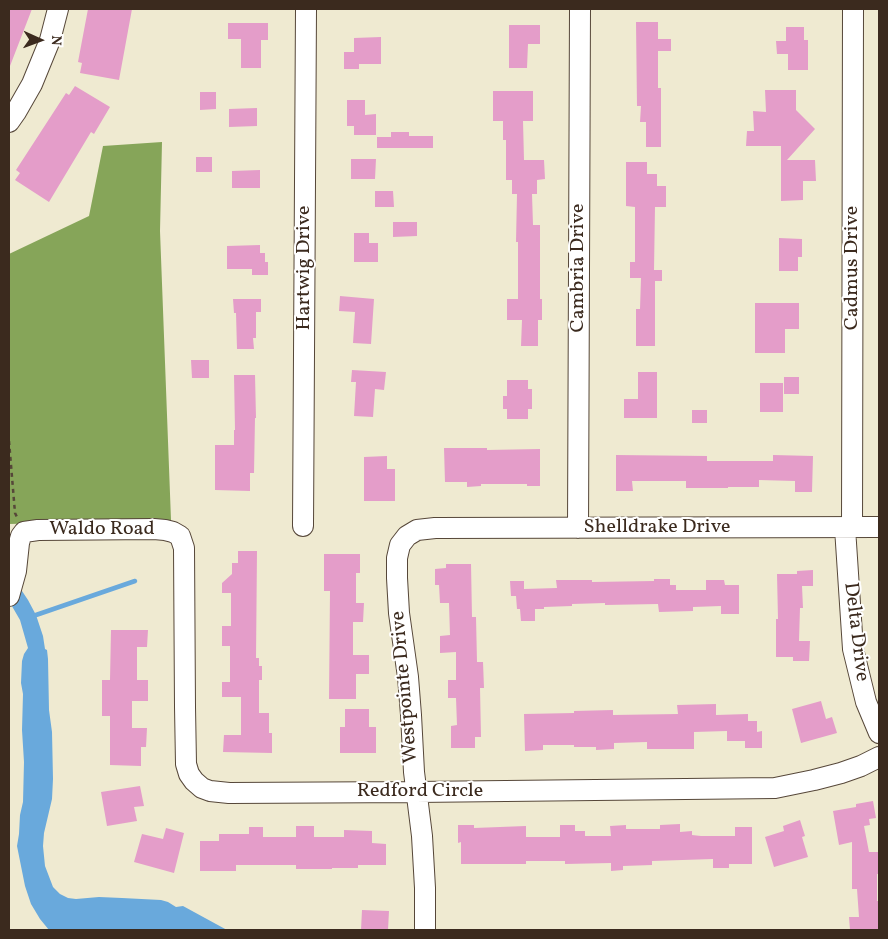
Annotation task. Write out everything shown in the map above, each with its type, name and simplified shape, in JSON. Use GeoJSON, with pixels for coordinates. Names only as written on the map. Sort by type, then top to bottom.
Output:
{"type":"FeatureCollection","features":[{"type":"Feature","properties":{"kind":"street"},"geometry":{"type":"LineString","coordinates":[[9,122],[36,76],[50,40],[58,9]]}},
{"type":"Feature","properties":{"kind":"street","name":"Hartwig Drive"},"geometry":{"type":"LineString","coordinates":[[303,526],[306,9]]}},
{"type":"Feature","properties":{"kind":"street","name":"Cambria Drive"},"geometry":{"type":"LineString","coordinates":[[578,528],[580,9]]}},
{"type":"Feature","properties":{"kind":"street","name":"Cadmus Drive"},"geometry":{"type":"LineString","coordinates":[[848,528],[854,9]]}},
{"type":"Feature","properties":{"kind":"street","name":"Shelldrake Drive"},"geometry":{"type":"LineString","coordinates":[[435,528],[879,527]]}},
{"type":"Feature","properties":{"kind":"street","name":"Westpointe Drive"},"geometry":{"type":"LineString","coordinates":[[425,930],[422,836],[414,772],[408,677],[397,578],[397,558],[400,545],[407,536],[417,530],[435,528]]}},
{"type":"Feature","properties":{"kind":"street","name":"Delta Drive"},"geometry":{"type":"LineString","coordinates":[[848,528],[853,649],[866,702],[879,733]]}},
{"type":"Feature","properties":{"kind":"street","name":"Waldo Road"},"geometry":{"type":"LineString","coordinates":[[21,538],[35,530],[165,530],[180,536],[184,548]]}},
{"type":"Feature","properties":{"kind":"street"},"geometry":{"type":"LineString","coordinates":[[9,596],[16,571],[21,538]]}},
{"type":"Feature","properties":{"kind":"street","name":"Redford Circle"},"geometry":{"type":"LineString","coordinates":[[184,548],[185,748],[189,774],[202,788],[219,792],[775,788],[841,773],[879,757]]}},
{"type":"Feature","properties":{"kind":"path"},"geometry":{"type":"LineString","coordinates":[[9,440],[15,513],[21,538]]}},
{"type":"Feature","properties":{"kind":"green space"},"geometry":{"type":"Polygon","coordinates":[[[162,142],[160,231],[171,520],[9,524],[9,254],[89,216],[103,146],[162,142]]]}},
{"type":"Feature","properties":{"kind":"water"},"geometry":{"type":"Polygon","coordinates":[[[14,579],[36,615],[45,649],[47,650],[53,779],[52,799],[43,846],[45,866],[53,887],[60,894],[76,899],[99,897],[161,900],[176,907],[183,906],[227,930],[49,930],[40,919],[31,904],[25,886],[17,846],[23,802],[22,661],[28,648],[20,620],[9,601],[14,579]]]}},
{"type":"Feature","properties":{"kind":"building"},"geometry":{"type":"Polygon","coordinates":[[[9,9],[32,9],[10,66],[9,66],[9,9]]]}},
{"type":"Feature","properties":{"kind":"building"},"geometry":{"type":"Polygon","coordinates":[[[88,9],[132,9],[119,80],[80,73],[82,63],[78,62],[88,9]]]}},
{"type":"Feature","properties":{"kind":"building"},"geometry":{"type":"Polygon","coordinates":[[[636,22],[658,22],[658,39],[671,39],[671,51],[658,51],[658,88],[661,88],[661,147],[646,147],[646,122],[640,122],[641,106],[637,106],[636,22]]]}},
{"type":"Feature","properties":{"kind":"building"},"geometry":{"type":"Polygon","coordinates":[[[228,23],[268,23],[268,40],[261,40],[261,68],[241,68],[241,39],[228,39],[228,23]]]}},
{"type":"Feature","properties":{"kind":"building"},"geometry":{"type":"Polygon","coordinates":[[[509,25],[540,25],[540,44],[528,44],[527,68],[509,68],[509,25]]]}},
{"type":"Feature","properties":{"kind":"building"},"geometry":{"type":"Polygon","coordinates":[[[786,27],[804,27],[804,40],[808,40],[808,70],[788,70],[788,54],[777,54],[776,41],[786,41],[786,27]]]}},
{"type":"Feature","properties":{"kind":"building"},"geometry":{"type":"Polygon","coordinates":[[[381,37],[381,64],[359,64],[359,69],[344,69],[344,52],[354,52],[354,38],[381,37]]]}},
{"type":"Feature","properties":{"kind":"building"},"geometry":{"type":"Polygon","coordinates":[[[75,86],[110,107],[94,134],[91,132],[49,202],[15,180],[20,173],[16,170],[66,93],[69,95],[75,86]]]}},
{"type":"Feature","properties":{"kind":"building"},"geometry":{"type":"Polygon","coordinates":[[[765,90],[796,90],[796,110],[815,129],[787,160],[815,160],[816,181],[803,181],[803,200],[781,201],[781,146],[746,146],[747,131],[754,131],[753,111],[766,112],[765,90]]]}},
{"type":"Feature","properties":{"kind":"building"},"geometry":{"type":"Polygon","coordinates":[[[493,91],[533,91],[533,121],[523,121],[524,160],[544,160],[545,179],[537,180],[537,194],[532,194],[533,225],[540,225],[540,299],[542,299],[542,320],[538,320],[538,346],[521,346],[522,320],[507,320],[507,299],[518,299],[517,194],[512,194],[512,180],[506,180],[506,140],[503,140],[503,121],[493,121],[493,91]]]}},
{"type":"Feature","properties":{"kind":"building"},"geometry":{"type":"Polygon","coordinates":[[[200,92],[216,92],[216,109],[200,110],[200,92]]]}},
{"type":"Feature","properties":{"kind":"building"},"geometry":{"type":"Polygon","coordinates":[[[347,100],[365,100],[365,115],[376,114],[376,135],[354,135],[354,126],[347,126],[347,100]]]}},
{"type":"Feature","properties":{"kind":"building"},"geometry":{"type":"Polygon","coordinates":[[[257,108],[257,126],[229,127],[229,109],[257,108]]]}},
{"type":"Feature","properties":{"kind":"building"},"geometry":{"type":"Polygon","coordinates":[[[391,132],[409,132],[409,136],[433,136],[433,148],[377,148],[377,137],[391,137],[391,132]]]}},
{"type":"Feature","properties":{"kind":"building"},"geometry":{"type":"Polygon","coordinates":[[[196,157],[212,157],[212,172],[196,172],[196,157]]]}},
{"type":"Feature","properties":{"kind":"building"},"geometry":{"type":"Polygon","coordinates":[[[351,159],[376,159],[375,179],[351,179],[351,159]]]}},
{"type":"Feature","properties":{"kind":"building"},"geometry":{"type":"Polygon","coordinates":[[[626,162],[647,162],[647,174],[657,174],[657,186],[666,186],[666,207],[655,207],[654,270],[662,270],[662,281],[655,281],[655,346],[636,346],[636,309],[640,309],[641,278],[630,278],[630,262],[635,262],[635,207],[626,206],[626,162]]]}},
{"type":"Feature","properties":{"kind":"building"},"geometry":{"type":"Polygon","coordinates":[[[260,170],[260,188],[232,188],[232,171],[260,170]]]}},
{"type":"Feature","properties":{"kind":"building"},"geometry":{"type":"Polygon","coordinates":[[[375,191],[393,191],[394,207],[375,207],[375,191]]]}},
{"type":"Feature","properties":{"kind":"building"},"geometry":{"type":"Polygon","coordinates":[[[393,222],[417,222],[417,236],[393,237],[393,222]]]}},
{"type":"Feature","properties":{"kind":"building"},"geometry":{"type":"Polygon","coordinates":[[[354,233],[369,233],[369,243],[378,243],[378,262],[354,262],[354,233]]]}},
{"type":"Feature","properties":{"kind":"building"},"geometry":{"type":"Polygon","coordinates":[[[779,238],[802,239],[802,257],[798,257],[798,271],[779,271],[779,238]]]}},
{"type":"Feature","properties":{"kind":"building"},"geometry":{"type":"Polygon","coordinates":[[[260,245],[260,253],[265,253],[265,262],[268,262],[268,275],[252,275],[252,269],[227,269],[227,246],[260,245]]]}},
{"type":"Feature","properties":{"kind":"building"},"geometry":{"type":"Polygon","coordinates":[[[340,296],[374,299],[371,344],[353,343],[355,312],[339,311],[340,296]]]}},
{"type":"Feature","properties":{"kind":"building"},"geometry":{"type":"Polygon","coordinates":[[[233,299],[261,299],[261,312],[256,312],[256,338],[253,338],[254,349],[237,349],[236,313],[234,313],[233,299]]]}},
{"type":"Feature","properties":{"kind":"building"},"geometry":{"type":"Polygon","coordinates":[[[755,303],[799,303],[799,329],[785,329],[785,353],[755,353],[755,303]]]}},
{"type":"Feature","properties":{"kind":"building"},"geometry":{"type":"Polygon","coordinates":[[[191,360],[209,360],[209,378],[192,378],[191,360]]]}},
{"type":"Feature","properties":{"kind":"building"},"geometry":{"type":"Polygon","coordinates":[[[352,370],[386,372],[384,390],[375,389],[373,417],[354,416],[356,382],[351,382],[352,370]]]}},
{"type":"Feature","properties":{"kind":"building"},"geometry":{"type":"Polygon","coordinates":[[[638,372],[657,372],[657,418],[624,418],[624,399],[638,399],[638,372]]]}},
{"type":"Feature","properties":{"kind":"building"},"geometry":{"type":"Polygon","coordinates":[[[234,375],[255,375],[254,473],[250,473],[250,491],[215,490],[215,445],[234,445],[234,375]]]}},
{"type":"Feature","properties":{"kind":"building"},"geometry":{"type":"Polygon","coordinates":[[[784,377],[799,377],[799,394],[784,394],[784,377]]]}},
{"type":"Feature","properties":{"kind":"building"},"geometry":{"type":"Polygon","coordinates":[[[507,380],[528,380],[528,389],[532,389],[532,409],[528,409],[528,419],[507,419],[507,409],[503,409],[503,396],[507,396],[507,380]]]}},
{"type":"Feature","properties":{"kind":"building"},"geometry":{"type":"Polygon","coordinates":[[[760,383],[783,383],[783,412],[760,412],[760,383]]]}},
{"type":"Feature","properties":{"kind":"building"},"geometry":{"type":"Polygon","coordinates":[[[692,410],[707,410],[707,423],[692,423],[692,410]]]}},
{"type":"Feature","properties":{"kind":"building"},"geometry":{"type":"Polygon","coordinates":[[[444,448],[487,448],[487,450],[540,449],[540,486],[527,486],[527,484],[481,484],[481,486],[467,487],[467,482],[445,482],[444,448]]]}},
{"type":"Feature","properties":{"kind":"building"},"geometry":{"type":"Polygon","coordinates":[[[616,455],[707,456],[707,461],[773,461],[773,455],[813,456],[812,492],[795,492],[795,481],[759,480],[759,487],[728,488],[686,488],[686,481],[632,481],[633,491],[616,491],[616,455]]]}},
{"type":"Feature","properties":{"kind":"building"},"geometry":{"type":"Polygon","coordinates":[[[387,456],[387,469],[395,469],[395,501],[364,501],[364,457],[387,456]]]}},
{"type":"Feature","properties":{"kind":"building"},"geometry":{"type":"Polygon","coordinates":[[[238,551],[257,551],[256,658],[259,658],[259,666],[262,666],[262,680],[259,680],[259,713],[269,713],[272,753],[223,752],[224,735],[241,735],[241,697],[222,697],[222,682],[230,682],[230,646],[222,646],[222,626],[231,626],[231,593],[222,593],[222,583],[232,574],[232,563],[238,563],[238,551]]]}},
{"type":"Feature","properties":{"kind":"building"},"geometry":{"type":"Polygon","coordinates":[[[324,554],[360,554],[360,573],[356,573],[356,603],[364,603],[363,622],[353,622],[353,655],[369,655],[369,674],[356,674],[356,699],[329,699],[330,591],[324,591],[324,554]]]}},
{"type":"Feature","properties":{"kind":"building"},"geometry":{"type":"Polygon","coordinates":[[[446,564],[471,564],[472,617],[476,617],[477,662],[483,662],[484,688],[480,688],[481,737],[475,737],[475,748],[451,748],[451,726],[457,725],[456,698],[448,698],[448,680],[456,680],[456,652],[440,653],[440,636],[450,635],[449,603],[440,603],[439,585],[435,585],[435,569],[446,568],[446,564]]]}},
{"type":"Feature","properties":{"kind":"building"},"geometry":{"type":"Polygon","coordinates":[[[813,570],[813,586],[802,586],[803,608],[800,608],[799,641],[810,641],[809,661],[793,661],[793,657],[776,657],[776,619],[778,619],[777,574],[797,574],[797,571],[813,570]]]}},
{"type":"Feature","properties":{"kind":"building"},"geometry":{"type":"Polygon","coordinates":[[[654,579],[670,579],[670,585],[676,585],[676,590],[706,590],[706,580],[724,580],[725,585],[739,585],[739,614],[721,614],[721,606],[693,607],[693,611],[659,612],[658,604],[572,604],[572,606],[535,609],[535,621],[521,621],[520,609],[517,609],[516,596],[511,596],[510,581],[524,581],[524,589],[557,588],[556,580],[592,580],[592,582],[654,581],[654,579]]]}},
{"type":"Feature","properties":{"kind":"building"},"geometry":{"type":"Polygon","coordinates":[[[111,630],[148,630],[147,647],[137,647],[137,680],[148,680],[148,701],[132,701],[132,728],[147,728],[146,747],[141,747],[141,766],[110,765],[110,716],[102,716],[102,680],[110,680],[111,630]]]}},
{"type":"Feature","properties":{"kind":"building"},"geometry":{"type":"Polygon","coordinates":[[[821,701],[826,719],[832,717],[837,733],[801,743],[792,709],[821,701]]]}},
{"type":"Feature","properties":{"kind":"building"},"geometry":{"type":"Polygon","coordinates":[[[716,704],[716,715],[748,714],[748,721],[757,721],[757,732],[762,731],[762,748],[745,748],[745,741],[727,741],[727,731],[694,732],[694,749],[647,749],[647,742],[614,743],[614,749],[596,750],[596,747],[543,745],[543,750],[525,751],[524,714],[613,710],[613,715],[678,714],[677,705],[716,704]]]}},
{"type":"Feature","properties":{"kind":"building"},"geometry":{"type":"Polygon","coordinates":[[[345,709],[369,709],[369,727],[376,727],[376,753],[340,753],[340,727],[345,727],[345,709]]]}},
{"type":"Feature","properties":{"kind":"building"},"geometry":{"type":"Polygon","coordinates":[[[140,786],[144,806],[134,807],[137,821],[107,826],[101,792],[140,786]]]}},
{"type":"Feature","properties":{"kind":"building"},"geometry":{"type":"Polygon","coordinates":[[[873,801],[876,818],[869,819],[870,825],[864,826],[869,852],[879,852],[877,901],[879,901],[879,930],[850,930],[849,917],[859,917],[857,889],[852,889],[852,842],[839,845],[833,811],[856,807],[856,804],[873,801]]]}},
{"type":"Feature","properties":{"kind":"building"},"geometry":{"type":"Polygon","coordinates":[[[800,820],[805,836],[802,837],[808,857],[774,867],[765,837],[784,831],[783,826],[800,820]]]}},
{"type":"Feature","properties":{"kind":"building"},"geometry":{"type":"Polygon","coordinates":[[[680,824],[680,832],[692,831],[692,835],[701,836],[735,836],[735,827],[752,827],[752,864],[729,864],[729,868],[713,868],[713,859],[652,861],[652,865],[623,866],[623,870],[611,871],[611,863],[565,864],[565,861],[526,861],[526,864],[461,864],[461,842],[458,843],[458,825],[474,825],[474,828],[526,826],[526,837],[560,837],[560,825],[575,825],[575,831],[585,831],[585,836],[611,836],[610,826],[626,825],[626,829],[660,829],[660,825],[680,824]]]}},
{"type":"Feature","properties":{"kind":"building"},"geometry":{"type":"Polygon","coordinates":[[[296,826],[314,826],[314,837],[344,837],[344,830],[372,831],[372,843],[386,844],[386,865],[358,865],[358,868],[296,869],[296,865],[236,865],[236,871],[200,871],[200,841],[219,841],[219,834],[249,834],[249,827],[263,827],[263,837],[296,837],[296,826]]]}},
{"type":"Feature","properties":{"kind":"building"},"geometry":{"type":"Polygon","coordinates":[[[166,828],[184,833],[174,873],[134,862],[142,834],[163,839],[166,828]]]}},
{"type":"Feature","properties":{"kind":"building"},"geometry":{"type":"Polygon","coordinates":[[[362,910],[389,911],[388,930],[361,930],[362,910]]]}},
{"type":"Feature","properties":{"kind":"waterway"},"geometry":{"type":"LineString","coordinates":[[36,615],[135,581]]}}]}
